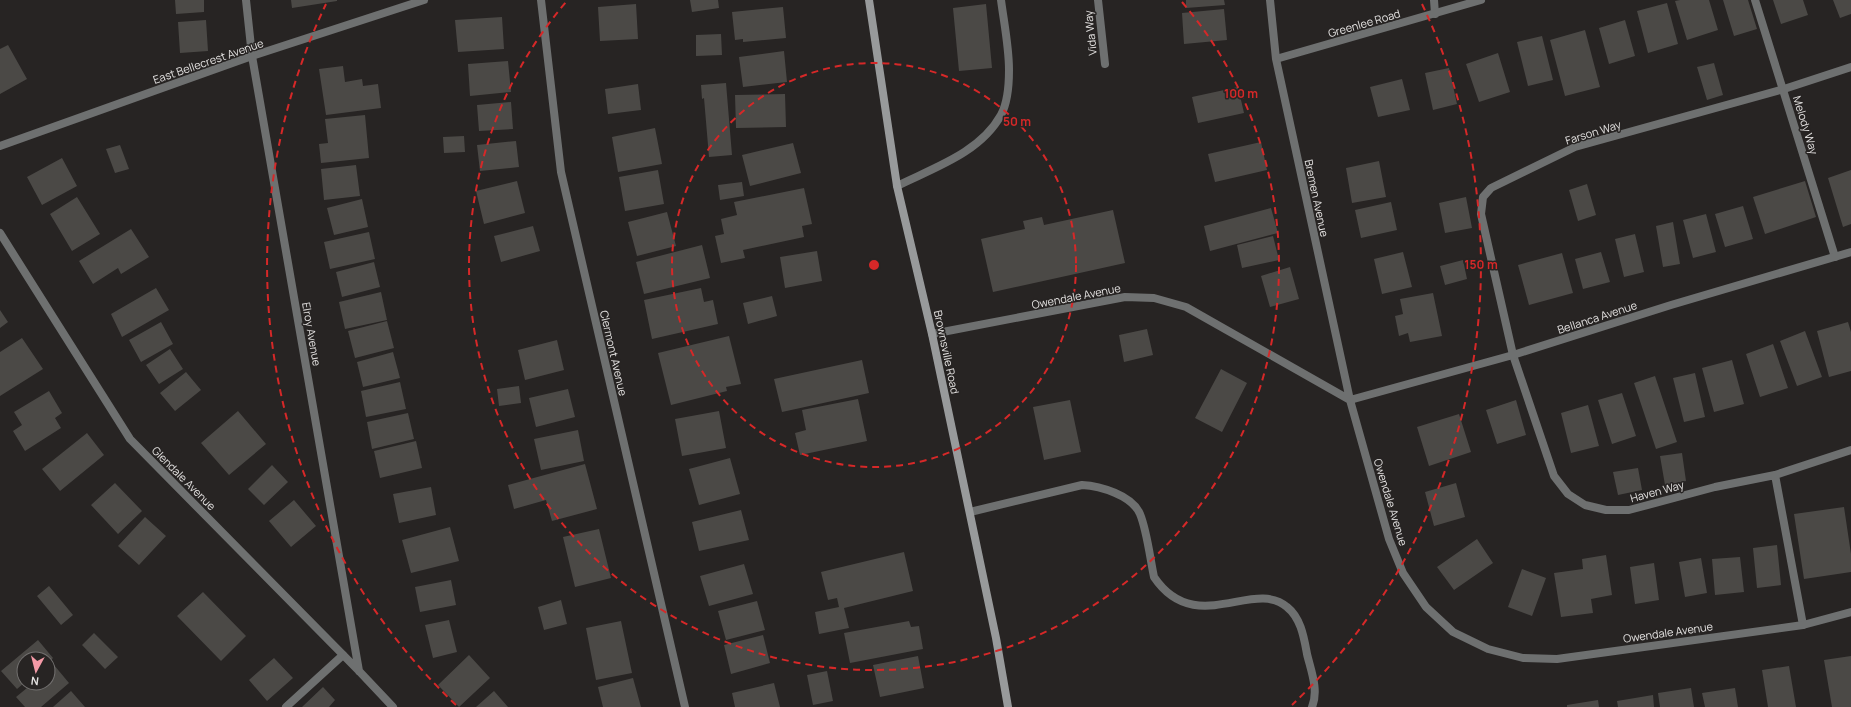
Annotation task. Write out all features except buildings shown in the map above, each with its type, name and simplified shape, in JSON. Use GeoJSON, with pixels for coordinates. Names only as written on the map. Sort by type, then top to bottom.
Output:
{"type":"FeatureCollection","features":[{"type":"Feature","properties":{"kind":"main road","name":"Brownsville Road"},"geometry":{"type":"LineString","coordinates":[[869,0],[897,186],[932,334],[970,512],[1008,707]]}},
{"type":"Feature","properties":{"kind":"street","name":"Elroy Avenue"},"geometry":{"type":"LineString","coordinates":[[246,0],[252,56],[360,671]]}},
{"type":"Feature","properties":{"kind":"street","name":"East Bellecrest Avenue"},"geometry":{"type":"LineString","coordinates":[[0,146],[252,56],[424,0]]}},
{"type":"Feature","properties":{"kind":"street","name":"Clermont Avenue"},"geometry":{"type":"LineString","coordinates":[[541,0],[561,172],[685,707]]}},
{"type":"Feature","properties":{"kind":"street"},"geometry":{"type":"LineString","coordinates":[[897,186],[965,152],[988,133],[1002,114],[1007,94],[1009,69],[1002,0]]}},
{"type":"Feature","properties":{"kind":"street","name":"Vida Way"},"geometry":{"type":"LineString","coordinates":[[1098,0],[1104,64]]}},
{"type":"Feature","properties":{"kind":"street","name":"Bremen Avenue"},"geometry":{"type":"LineString","coordinates":[[1270,0],[1276,59],[1350,400]]}},
{"type":"Feature","properties":{"kind":"street"},"geometry":{"type":"LineString","coordinates":[[1434,0],[1435,14]]}},
{"type":"Feature","properties":{"kind":"street","name":"Greenlee Road"},"geometry":{"type":"LineString","coordinates":[[1276,59],[1481,0]]}},
{"type":"Feature","properties":{"kind":"street","name":"Melody Way"},"geometry":{"type":"LineString","coordinates":[[1755,0],[1836,257]]}},
{"type":"Feature","properties":{"kind":"street","name":"Farson Way"},"geometry":{"type":"LineString","coordinates":[[1513,355],[1481,214],[1483,197],[1491,188],[1575,148],[1784,89],[1851,67]]}},
{"type":"Feature","properties":{"kind":"street","name":"Glendale Avenue"},"geometry":{"type":"LineString","coordinates":[[0,233],[130,439],[360,671],[393,707]]}},
{"type":"Feature","properties":{"kind":"street","name":"Bellanca Avenue"},"geometry":{"type":"LineString","coordinates":[[1350,400],[1513,355],[1671,305],[1851,252]]}},
{"type":"Feature","properties":{"kind":"street","name":"Owendale Avenue"},"geometry":{"type":"LineString","coordinates":[[932,334],[1125,297],[1154,298],[1186,307],[1350,400],[1389,539],[1403,573],[1426,606],[1454,632],[1488,650],[1523,658],[1557,659],[1803,625],[1851,612]]}},
{"type":"Feature","properties":{"kind":"street","name":"Haven Way"},"geometry":{"type":"LineString","coordinates":[[1513,355],[1554,476],[1568,494],[1585,505],[1606,510],[1629,510],[1715,487],[1775,475],[1851,450]]}},
{"type":"Feature","properties":{"kind":"street"},"geometry":{"type":"LineString","coordinates":[[1775,475],[1803,625]]}},
{"type":"Feature","properties":{"kind":"street"},"geometry":{"type":"LineString","coordinates":[[970,512],[1082,486],[1094,486],[1121,495],[1140,512],[1154,577],[1159,585],[1178,599],[1193,605],[1218,606],[1249,599],[1267,599],[1280,602],[1288,607],[1294,614],[1304,639],[1316,694],[1312,707]]}},
{"type":"Feature","properties":{"kind":"street"},"geometry":{"type":"LineString","coordinates":[[286,707],[343,655]]}}]}
